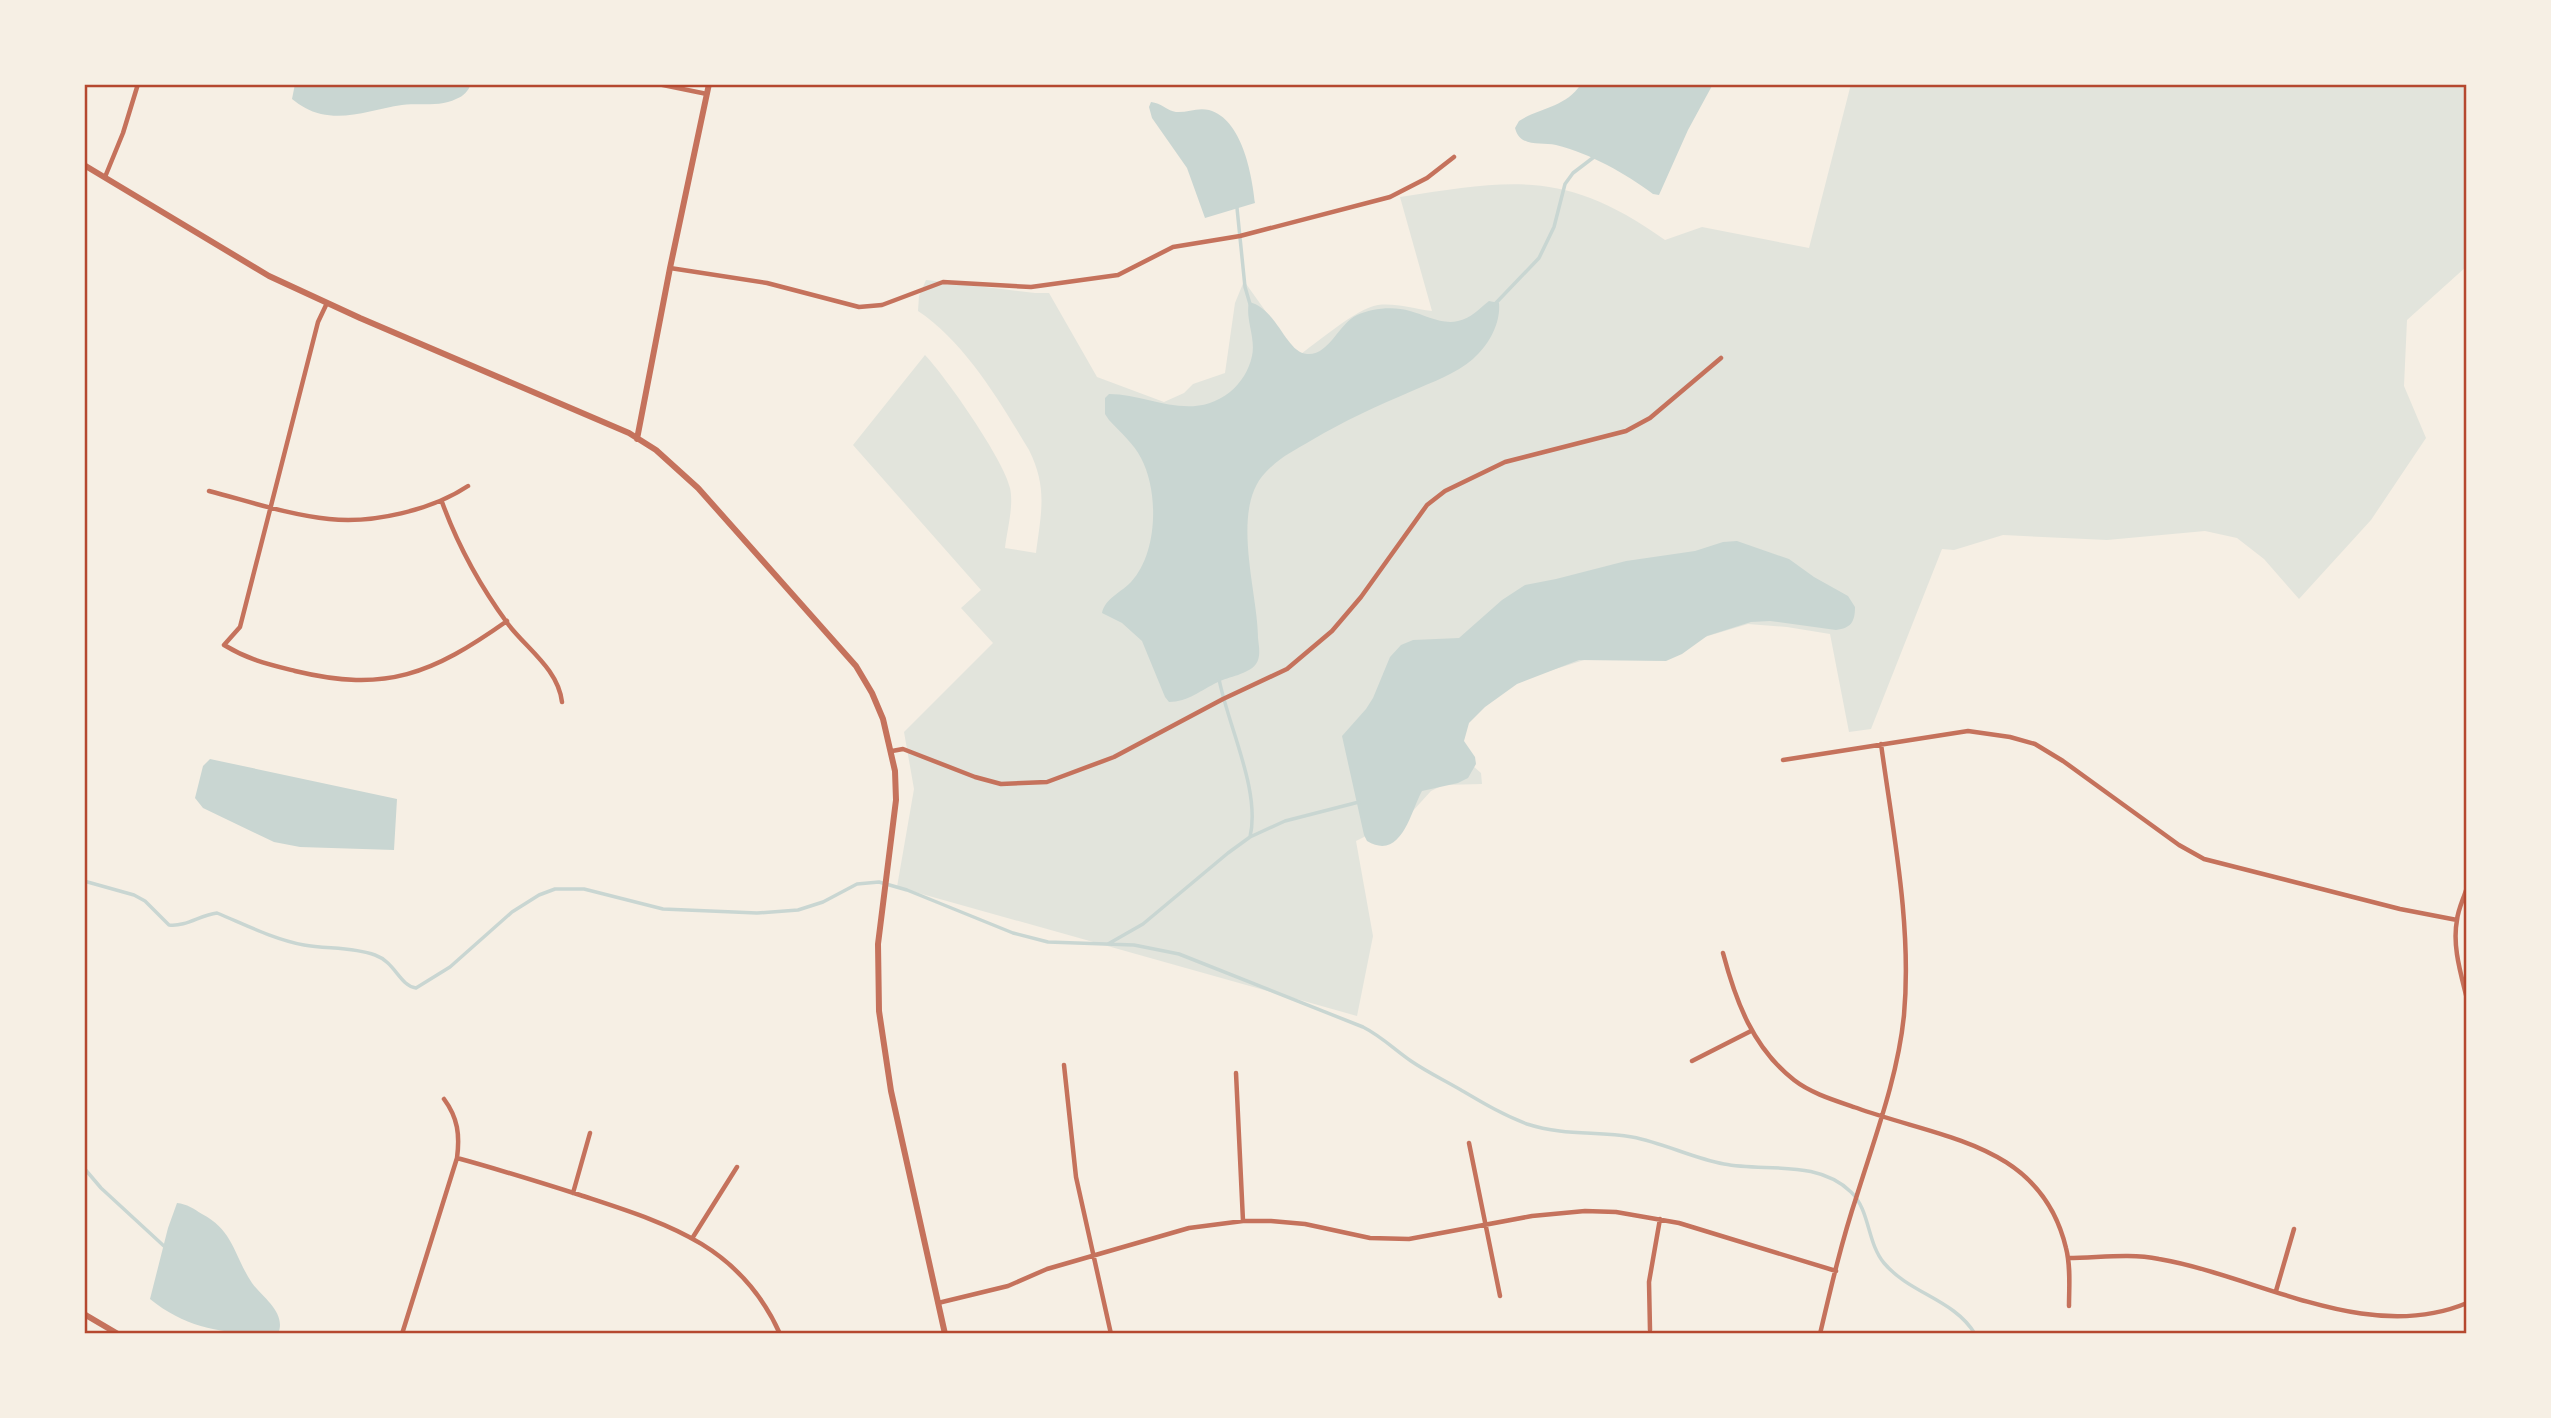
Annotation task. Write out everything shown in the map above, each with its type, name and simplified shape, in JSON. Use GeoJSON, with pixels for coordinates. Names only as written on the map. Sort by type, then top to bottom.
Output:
{"type":"FeatureCollection","features":[{"type":"Feature","properties":{"kind":"street"},"geometry":{"type":"LineString","coordinates":[[105,178],[138,84]]}},
{"type":"Feature","properties":{"kind":"street"},"geometry":{"type":"LineString","coordinates":[[657,84],[707,94]]}},
{"type":"Feature","properties":{"kind":"street"},"geometry":{"type":"LineString","coordinates":[[637,439],[709,84]]}},
{"type":"Feature","properties":{"kind":"street"},"geometry":{"type":"LineString","coordinates":[[670,268],[767,283],[859,307],[882,305],[943,282],[1031,287],[1118,275],[1173,247],[1240,236],[1390,197],[1427,178],[1454,157]]}},
{"type":"Feature","properties":{"kind":"street"},"geometry":{"type":"LineString","coordinates":[[84,165],[269,276],[583,412],[656,450],[698,488],[835,641],[869,686],[883,719],[892,751],[896,800],[880,922],[879,1011],[891,1091],[945,1334]]}},
{"type":"Feature","properties":{"kind":"street"},"geometry":{"type":"LineString","coordinates":[[327,303],[318,322],[240,627],[224,645],[253,661],[328,679],[368,682],[410,674],[444,661],[477,643],[507,621]]}},
{"type":"Feature","properties":{"kind":"street"},"geometry":{"type":"LineString","coordinates":[[892,751],[903,749],[990,782],[1017,784],[1046,782],[1114,757],[1223,699],[1287,669],[1332,631],[1361,597],[1427,505],[1445,491],[1505,462],[1626,431],[1650,418],[1721,358]]}},
{"type":"Feature","properties":{"kind":"street"},"geometry":{"type":"LineString","coordinates":[[209,491],[330,520],[367,519],[442,502],[468,486]]}},
{"type":"Feature","properties":{"kind":"street"},"geometry":{"type":"LineString","coordinates":[[442,502],[452,531],[471,568],[507,621],[556,679],[562,702]]}},
{"type":"Feature","properties":{"kind":"street"},"geometry":{"type":"LineString","coordinates":[[1783,760],[1968,731],[1988,732],[2035,744],[2063,761],[2179,845],[2204,859],[2400,909],[2457,920]]}},
{"type":"Feature","properties":{"kind":"street"},"geometry":{"type":"LineString","coordinates":[[1820,1334],[1898,1051],[1905,997],[1899,872],[1881,744]]}},
{"type":"Feature","properties":{"kind":"street"},"geometry":{"type":"LineString","coordinates":[[2467,887],[2457,920],[2458,960],[2467,999]]}},
{"type":"Feature","properties":{"kind":"street"},"geometry":{"type":"LineString","coordinates":[[1723,953],[1732,988],[1751,1031],[1766,1054],[1796,1081],[1844,1104],[1977,1145],[2010,1163],[2029,1179],[2044,1197],[2058,1224],[2068,1258],[2069,1306]]}},
{"type":"Feature","properties":{"kind":"street"},"geometry":{"type":"LineString","coordinates":[[1692,1061],[1751,1031]]}},
{"type":"Feature","properties":{"kind":"street"},"geometry":{"type":"LineString","coordinates":[[1064,1065],[1073,1159],[1111,1334]]}},
{"type":"Feature","properties":{"kind":"street"},"geometry":{"type":"LineString","coordinates":[[1236,1073],[1243,1221]]}},
{"type":"Feature","properties":{"kind":"street"},"geometry":{"type":"LineString","coordinates":[[402,1334],[457,1158],[456,1119],[444,1099]]}},
{"type":"Feature","properties":{"kind":"street"},"geometry":{"type":"LineString","coordinates":[[573,1193],[590,1133]]}},
{"type":"Feature","properties":{"kind":"street"},"geometry":{"type":"LineString","coordinates":[[1469,1143],[1500,1296]]}},
{"type":"Feature","properties":{"kind":"street"},"geometry":{"type":"LineString","coordinates":[[457,1158],[643,1216],[693,1237],[720,1256],[739,1275],[768,1312],[780,1334]]}},
{"type":"Feature","properties":{"kind":"street"},"geometry":{"type":"LineString","coordinates":[[693,1237],[737,1167]]}},
{"type":"Feature","properties":{"kind":"street"},"geometry":{"type":"LineString","coordinates":[[938,1303],[1008,1286],[1047,1269],[1189,1228],[1243,1221],[1291,1223],[1359,1236],[1409,1239],[1532,1216],[1585,1211],[1616,1212],[1660,1219],[1836,1270]]}},
{"type":"Feature","properties":{"kind":"street"},"geometry":{"type":"LineString","coordinates":[[1650,1330],[1649,1282],[1660,1219]]}},
{"type":"Feature","properties":{"kind":"street"},"geometry":{"type":"LineString","coordinates":[[2276,1291],[2294,1229]]}},
{"type":"Feature","properties":{"kind":"street"},"geometry":{"type":"LineString","coordinates":[[2068,1258],[2124,1256],[2161,1259],[2349,1312],[2387,1318],[2435,1313],[2467,1303]]}},
{"type":"Feature","properties":{"kind":"street"},"geometry":{"type":"LineString","coordinates":[[84,1314],[118,1334]]}},
{"type":"Feature","properties":{"kind":"shaded area"},"geometry":{"type":"Polygon","coordinates":[[[295,84],[471,84],[459,98],[437,104],[402,105],[331,116],[309,110],[292,99],[295,84]]]}},
{"type":"Feature","properties":{"kind":"shaded area"},"geometry":{"type":"Polygon","coordinates":[[[1581,84],[1713,84],[1688,130],[1659,195],[1595,159],[1556,145],[1521,139],[1515,128],[1519,121],[1560,103],[1581,84]]]}},
{"type":"Feature","properties":{"kind":"shaded area"},"geometry":{"type":"Polygon","coordinates":[[[1851,84],[2467,84],[2467,266],[2407,320],[2404,386],[2426,438],[2371,520],[2299,599],[2264,559],[2237,538],[2205,531],[2107,540],[2003,535],[1954,550],[1942,549],[1871,729],[1849,732],[1830,634],[1787,627],[1748,624],[1698,639],[1600,655],[1530,677],[1490,697],[1455,739],[1473,766],[1481,773],[1482,784],[1443,785],[1431,791],[1410,814],[1356,841],[1373,936],[1357,1016],[897,887],[914,789],[904,732],[993,643],[961,608],[981,590],[853,445],[925,355],[973,419],[1005,475],[1011,502],[1005,548],[1036,553],[1042,501],[1039,477],[1029,450],[994,393],[951,339],[918,311],[919,296],[926,280],[1049,293],[1097,377],[1164,402],[1184,393],[1193,384],[1225,373],[1235,303],[1244,281],[1269,316],[1291,361],[1346,320],[1369,308],[1392,305],[1432,311],[1400,197],[1476,186],[1539,186],[1568,191],[1598,201],[1630,217],[1665,240],[1702,227],[1809,248],[1851,84]]]}},
{"type":"Feature","properties":{"kind":"shaded area"},"geometry":{"type":"Polygon","coordinates":[[[1151,102],[1176,112],[1209,110],[1230,124],[1248,163],[1255,203],[1205,218],[1187,168],[1152,118],[1149,107],[1151,102]]]}},
{"type":"Feature","properties":{"kind":"shaded area"},"geometry":{"type":"Polygon","coordinates":[[[1489,301],[1499,303],[1496,327],[1484,348],[1473,359],[1444,377],[1336,426],[1276,462],[1265,473],[1255,489],[1249,508],[1247,530],[1257,620],[1258,661],[1244,673],[1218,682],[1188,698],[1169,702],[1142,641],[1122,623],[1102,613],[1107,603],[1131,582],[1140,570],[1151,539],[1153,522],[1147,472],[1135,448],[1105,414],[1105,398],[1109,394],[1125,395],[1185,406],[1215,401],[1230,392],[1244,376],[1252,356],[1249,302],[1267,313],[1293,346],[1307,354],[1322,350],[1351,319],[1369,311],[1397,309],[1452,322],[1467,318],[1489,301]]]}},
{"type":"Feature","properties":{"kind":"shaded area"},"geometry":{"type":"Polygon","coordinates":[[[1737,541],[1789,559],[1848,596],[1855,607],[1851,623],[1836,630],[1770,621],[1751,622],[1707,636],[1682,654],[1666,661],[1579,660],[1517,684],[1485,707],[1469,723],[1464,741],[1475,757],[1476,764],[1468,778],[1422,791],[1404,831],[1389,845],[1379,846],[1367,841],[1342,736],[1366,709],[1390,657],[1401,645],[1413,640],[1459,638],[1502,600],[1525,585],[1626,561],[1695,551],[1723,542],[1737,541]]]}},
{"type":"Feature","properties":{"kind":"shaded area"},"geometry":{"type":"Polygon","coordinates":[[[210,759],[397,799],[394,850],[300,847],[274,842],[203,808],[195,798],[203,766],[210,759]]]}},
{"type":"Feature","properties":{"kind":"shaded area"},"geometry":{"type":"Polygon","coordinates":[[[177,1203],[190,1207],[221,1228],[252,1283],[277,1313],[280,1326],[278,1334],[211,1329],[180,1318],[150,1299],[177,1203]]]}},
{"type":"Feature","properties":{"kind":"waterway"},"geometry":{"type":"LineString","coordinates":[[1494,305],[1539,258],[1554,227],[1565,184],[1573,173],[1594,157]]}},
{"type":"Feature","properties":{"kind":"waterway"},"geometry":{"type":"LineString","coordinates":[[1237,208],[1245,287],[1250,304]]}},
{"type":"Feature","properties":{"kind":"waterway"},"geometry":{"type":"LineString","coordinates":[[1219,679],[1247,779],[1252,819],[1250,837]]}},
{"type":"Feature","properties":{"kind":"waterway"},"geometry":{"type":"LineString","coordinates":[[1108,944],[1143,924],[1250,837],[1285,821],[1359,802]]}},
{"type":"Feature","properties":{"kind":"waterway"},"geometry":{"type":"LineString","coordinates":[[84,881],[134,895],[145,901],[169,925],[217,913],[293,942],[375,955],[388,963],[406,983],[416,988],[450,967],[512,912],[539,895],[555,889],[584,889],[663,909],[757,913],[798,910],[823,902],[857,884],[879,882],[907,890],[1013,933],[1048,942],[1134,945],[1179,954],[1363,1027],[1423,1069],[1493,1109],[1527,1124],[1567,1132],[1632,1137],[1724,1164],[1790,1169],[1823,1175],[1837,1182],[1857,1199],[1874,1246],[1884,1263],[1906,1282],[1956,1312],[1975,1334]]}},
{"type":"Feature","properties":{"kind":"waterway"},"geometry":{"type":"LineString","coordinates":[[84,1168],[101,1188],[165,1247]]}}]}
